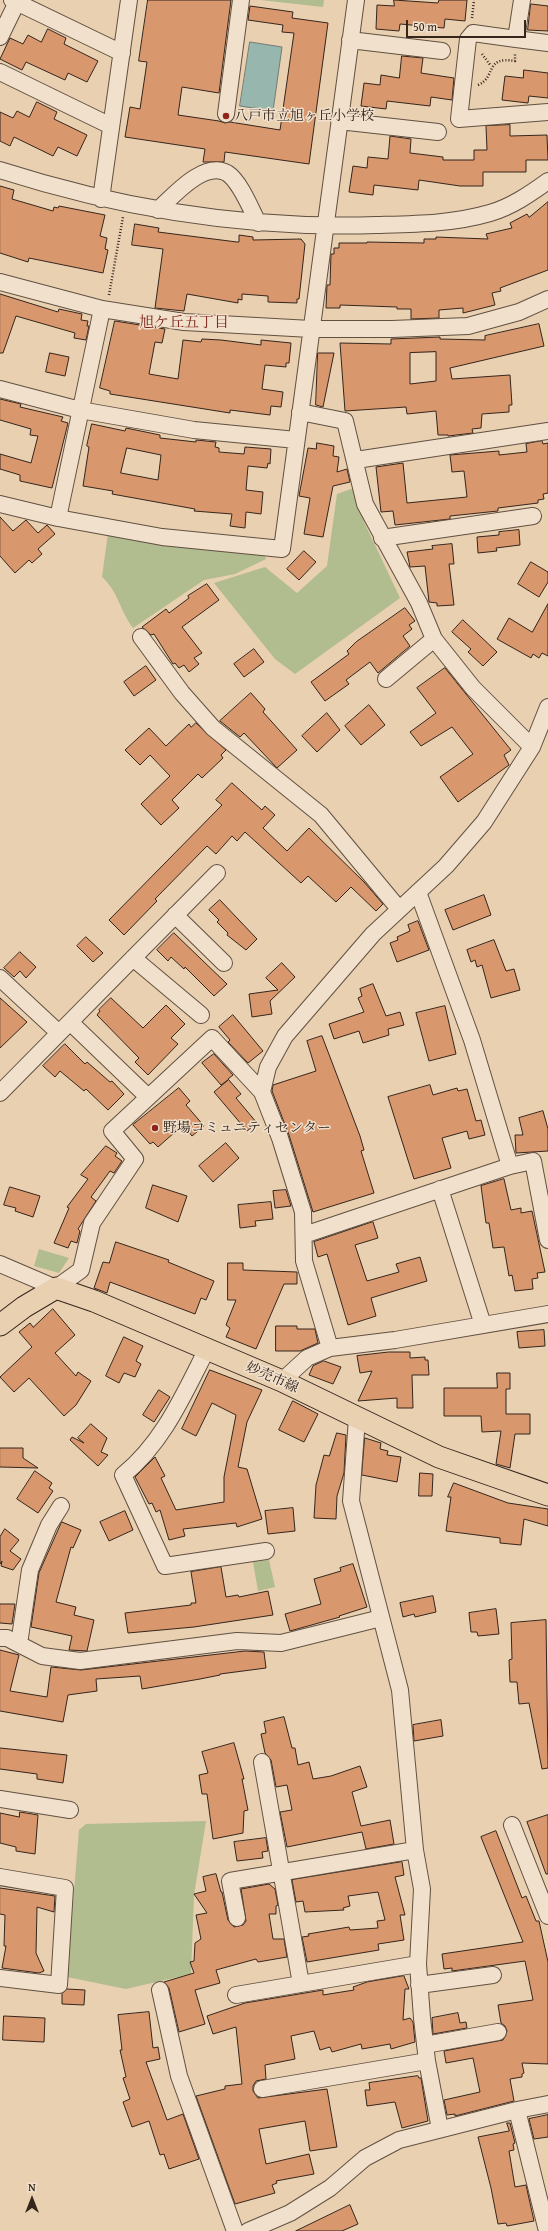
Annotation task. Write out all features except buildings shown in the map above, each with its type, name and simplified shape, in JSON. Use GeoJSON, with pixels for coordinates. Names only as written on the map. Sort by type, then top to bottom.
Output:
{"type":"FeatureCollection","features":[{"type":"Feature","properties":{"kind":"main road"},"geometry":{"type":"LineString","coordinates":[[0,1325],[24,1307],[56,1288]]}},
{"type":"Feature","properties":{"kind":"main road","name":"妙売市線"},"geometry":{"type":"LineString","coordinates":[[56,1288],[94,1302],[282,1382],[439,1457],[548,1495]]}},
{"type":"Feature","properties":{"kind":"street"},"geometry":{"type":"LineString","coordinates":[[101,199],[129,0]]}},
{"type":"Feature","properties":{"kind":"street"},"geometry":{"type":"LineString","coordinates":[[226,114],[241,0]]}},
{"type":"Feature","properties":{"kind":"street"},"geometry":{"type":"LineString","coordinates":[[0,504],[58,518],[162,537],[282,549],[324,226],[356,0]]}},
{"type":"Feature","properties":{"kind":"street"},"geometry":{"type":"LineString","coordinates":[[516,40],[522,0]]}},
{"type":"Feature","properties":{"kind":"street"},"geometry":{"type":"LineString","coordinates":[[0,36],[15,1],[122,52]]}},
{"type":"Feature","properties":{"kind":"street"},"geometry":{"type":"LineString","coordinates":[[548,43],[516,40],[474,33],[468,39],[459,119],[548,112]]}},
{"type":"Feature","properties":{"kind":"street"},"geometry":{"type":"LineString","coordinates":[[350,40],[442,51]]}},
{"type":"Feature","properties":{"kind":"street"},"geometry":{"type":"LineString","coordinates":[[0,72],[111,126]]}},
{"type":"Feature","properties":{"kind":"street"},"geometry":{"type":"LineString","coordinates":[[339,121],[438,132]]}},
{"type":"Feature","properties":{"kind":"street"},"geometry":{"type":"LineString","coordinates":[[0,170],[101,199],[158,210],[258,223],[324,226],[445,223],[491,213],[526,197],[548,182]]}},
{"type":"Feature","properties":{"kind":"street"},"geometry":{"type":"LineString","coordinates":[[158,210],[196,177],[207,170],[226,172],[234,180],[258,223]]}},
{"type":"Feature","properties":{"kind":"street"},"geometry":{"type":"LineString","coordinates":[[0,282],[104,309],[184,322],[311,329],[392,329],[468,326],[519,312],[548,299]]}},
{"type":"Feature","properties":{"kind":"street"},"geometry":{"type":"LineString","coordinates":[[58,518],[80,410],[104,309]]}},
{"type":"Feature","properties":{"kind":"street"},"geometry":{"type":"LineString","coordinates":[[0,390],[80,410],[194,430],[296,440]]}},
{"type":"Feature","properties":{"kind":"street"},"geometry":{"type":"LineString","coordinates":[[300,412],[345,421],[356,460],[365,504],[418,603],[434,639],[474,688],[532,747]]}},
{"type":"Feature","properties":{"kind":"street"},"geometry":{"type":"LineString","coordinates":[[356,460],[548,431]]}},
{"type":"Feature","properties":{"kind":"street"},"geometry":{"type":"LineString","coordinates":[[382,538],[533,516]]}},
{"type":"Feature","properties":{"kind":"street"},"geometry":{"type":"LineString","coordinates":[[141,637],[182,693],[213,728],[321,815],[399,909]]}},
{"type":"Feature","properties":{"kind":"street"},"geometry":{"type":"LineString","coordinates":[[386,679],[434,639]]}},
{"type":"Feature","properties":{"kind":"street"},"geometry":{"type":"LineString","coordinates":[[262,1092],[268,1067],[285,1036],[373,934],[446,866],[484,822],[532,747],[548,707]]}},
{"type":"Feature","properties":{"kind":"street"},"geometry":{"type":"LineString","coordinates":[[0,1092],[218,872]]}},
{"type":"Feature","properties":{"kind":"street"},"geometry":{"type":"LineString","coordinates":[[418,892],[472,1040],[510,1166]]}},
{"type":"Feature","properties":{"kind":"street"},"geometry":{"type":"LineString","coordinates":[[175,915],[224,963]]}},
{"type":"Feature","properties":{"kind":"street"},"geometry":{"type":"LineString","coordinates":[[133,958],[201,1015]]}},
{"type":"Feature","properties":{"kind":"street"},"geometry":{"type":"LineString","coordinates":[[0,978],[59,1033]]}},
{"type":"Feature","properties":{"kind":"street"},"geometry":{"type":"LineString","coordinates":[[70,1022],[148,1097]]}},
{"type":"Feature","properties":{"kind":"street"},"geometry":{"type":"LineString","coordinates":[[0,1264],[56,1288],[81,1270],[92,1223],[135,1159],[112,1131],[212,1038],[262,1092],[280,1138],[303,1212],[304,1261],[330,1348]]}},
{"type":"Feature","properties":{"kind":"street"},"geometry":{"type":"LineString","coordinates":[[304,1235],[510,1166],[533,1161],[548,1240]]}},
{"type":"Feature","properties":{"kind":"street"},"geometry":{"type":"LineString","coordinates":[[440,1189],[483,1326]]}},
{"type":"Feature","properties":{"kind":"street"},"geometry":{"type":"LineString","coordinates":[[282,1382],[307,1358],[330,1348],[394,1340],[548,1314]]}},
{"type":"Feature","properties":{"kind":"street"},"geometry":{"type":"LineString","coordinates":[[207,1350],[173,1415],[140,1461],[123,1475],[164,1566],[266,1551]]}},
{"type":"Feature","properties":{"kind":"street"},"geometry":{"type":"LineString","coordinates":[[357,1418],[351,1501],[400,1690],[415,1850],[422,1888],[418,1964],[419,1985],[427,2061],[440,2129]]}},
{"type":"Feature","properties":{"kind":"street"},"geometry":{"type":"LineString","coordinates":[[19,1644],[30,1570],[49,1525],[61,1506]]}},
{"type":"Feature","properties":{"kind":"street"},"geometry":{"type":"LineString","coordinates":[[0,1638],[7,1638],[42,1656],[80,1661],[237,1641],[281,1643],[381,1618]]}},
{"type":"Feature","properties":{"kind":"street"},"geometry":{"type":"LineString","coordinates":[[262,1762],[301,1984]]}},
{"type":"Feature","properties":{"kind":"street"},"geometry":{"type":"LineString","coordinates":[[0,1799],[70,1810]]}},
{"type":"Feature","properties":{"kind":"street"},"geometry":{"type":"LineString","coordinates":[[512,1825],[548,1916]]}},
{"type":"Feature","properties":{"kind":"street"},"geometry":{"type":"LineString","coordinates":[[237,1918],[230,1881],[415,1850]]}},
{"type":"Feature","properties":{"kind":"street"},"geometry":{"type":"LineString","coordinates":[[0,1878],[65,1888],[59,1985],[0,1978]]}},
{"type":"Feature","properties":{"kind":"street"},"geometry":{"type":"LineString","coordinates":[[236,1995],[418,1964]]}},
{"type":"Feature","properties":{"kind":"street"},"geometry":{"type":"LineString","coordinates":[[419,1985],[493,1975]]}},
{"type":"Feature","properties":{"kind":"street"},"geometry":{"type":"LineString","coordinates":[[160,1990],[181,2082],[235,2231]]}},
{"type":"Feature","properties":{"kind":"street"},"geometry":{"type":"LineString","coordinates":[[425,2045],[498,2032]]}},
{"type":"Feature","properties":{"kind":"street"},"geometry":{"type":"LineString","coordinates":[[262,2089],[427,2061]]}},
{"type":"Feature","properties":{"kind":"street"},"geometry":{"type":"LineString","coordinates":[[248,2231],[290,2213],[330,2188],[365,2158],[399,2140],[517,2110],[548,2104]]}},
{"type":"Feature","properties":{"kind":"street"},"geometry":{"type":"LineString","coordinates":[[517,2110],[546,2227]]}},
{"type":"Feature","properties":{"kind":"path"},"geometry":{"type":"LineString","coordinates":[[462,89],[482,83],[493,63],[500,60],[515,61],[516,40]]}},
{"type":"Feature","properties":{"kind":"path"},"geometry":{"type":"LineString","coordinates":[[104,309],[124,213]]}},
{"type":"Feature","properties":{"kind":"green space"},"geometry":{"type":"Polygon","coordinates":[[[260,0],[324,0],[323,7],[260,0]]]}},
{"type":"Feature","properties":{"kind":"green space"},"geometry":{"type":"Polygon","coordinates":[[[354,488],[365,524],[400,598],[295,674],[275,659],[214,583],[265,567],[297,593],[327,566],[337,494],[354,488]]]}},
{"type":"Feature","properties":{"kind":"green space"},"geometry":{"type":"Polygon","coordinates":[[[108,533],[175,546],[265,556],[266,559],[235,574],[204,580],[133,628],[112,588],[102,577],[108,533]]]}},
{"type":"Feature","properties":{"kind":"green space"},"geometry":{"type":"Polygon","coordinates":[[[39,1249],[69,1258],[59,1273],[34,1266],[39,1249]]]}},
{"type":"Feature","properties":{"kind":"green space"},"geometry":{"type":"Polygon","coordinates":[[[269,1560],[275,1587],[258,1591],[253,1562],[269,1560]]]}},
{"type":"Feature","properties":{"kind":"green space"},"geometry":{"type":"Polygon","coordinates":[[[206,1821],[194,1895],[191,1974],[126,1989],[67,1977],[79,1830],[86,1824],[206,1821]]]}},
{"type":"Feature","properties":{"kind":"water"},"geometry":{"type":"Polygon","coordinates":[[[250,42],[282,47],[273,111],[240,106],[250,42]]]}},
{"type":"Feature","properties":{"kind":"place","name":"八戸市立旭ヶ丘小学校"},"geometry":{"type":"Point","coordinates":[226,116]}},
{"type":"Feature","properties":{"kind":"place","name":"野場コミュニティセンター"},"geometry":{"type":"Point","coordinates":[155,1128]}},
{"type":"Feature","properties":{"kind":"district","name":"旭ケ丘五丁目"},"geometry":{"type":"Point","coordinates":[184,323]}}]}
